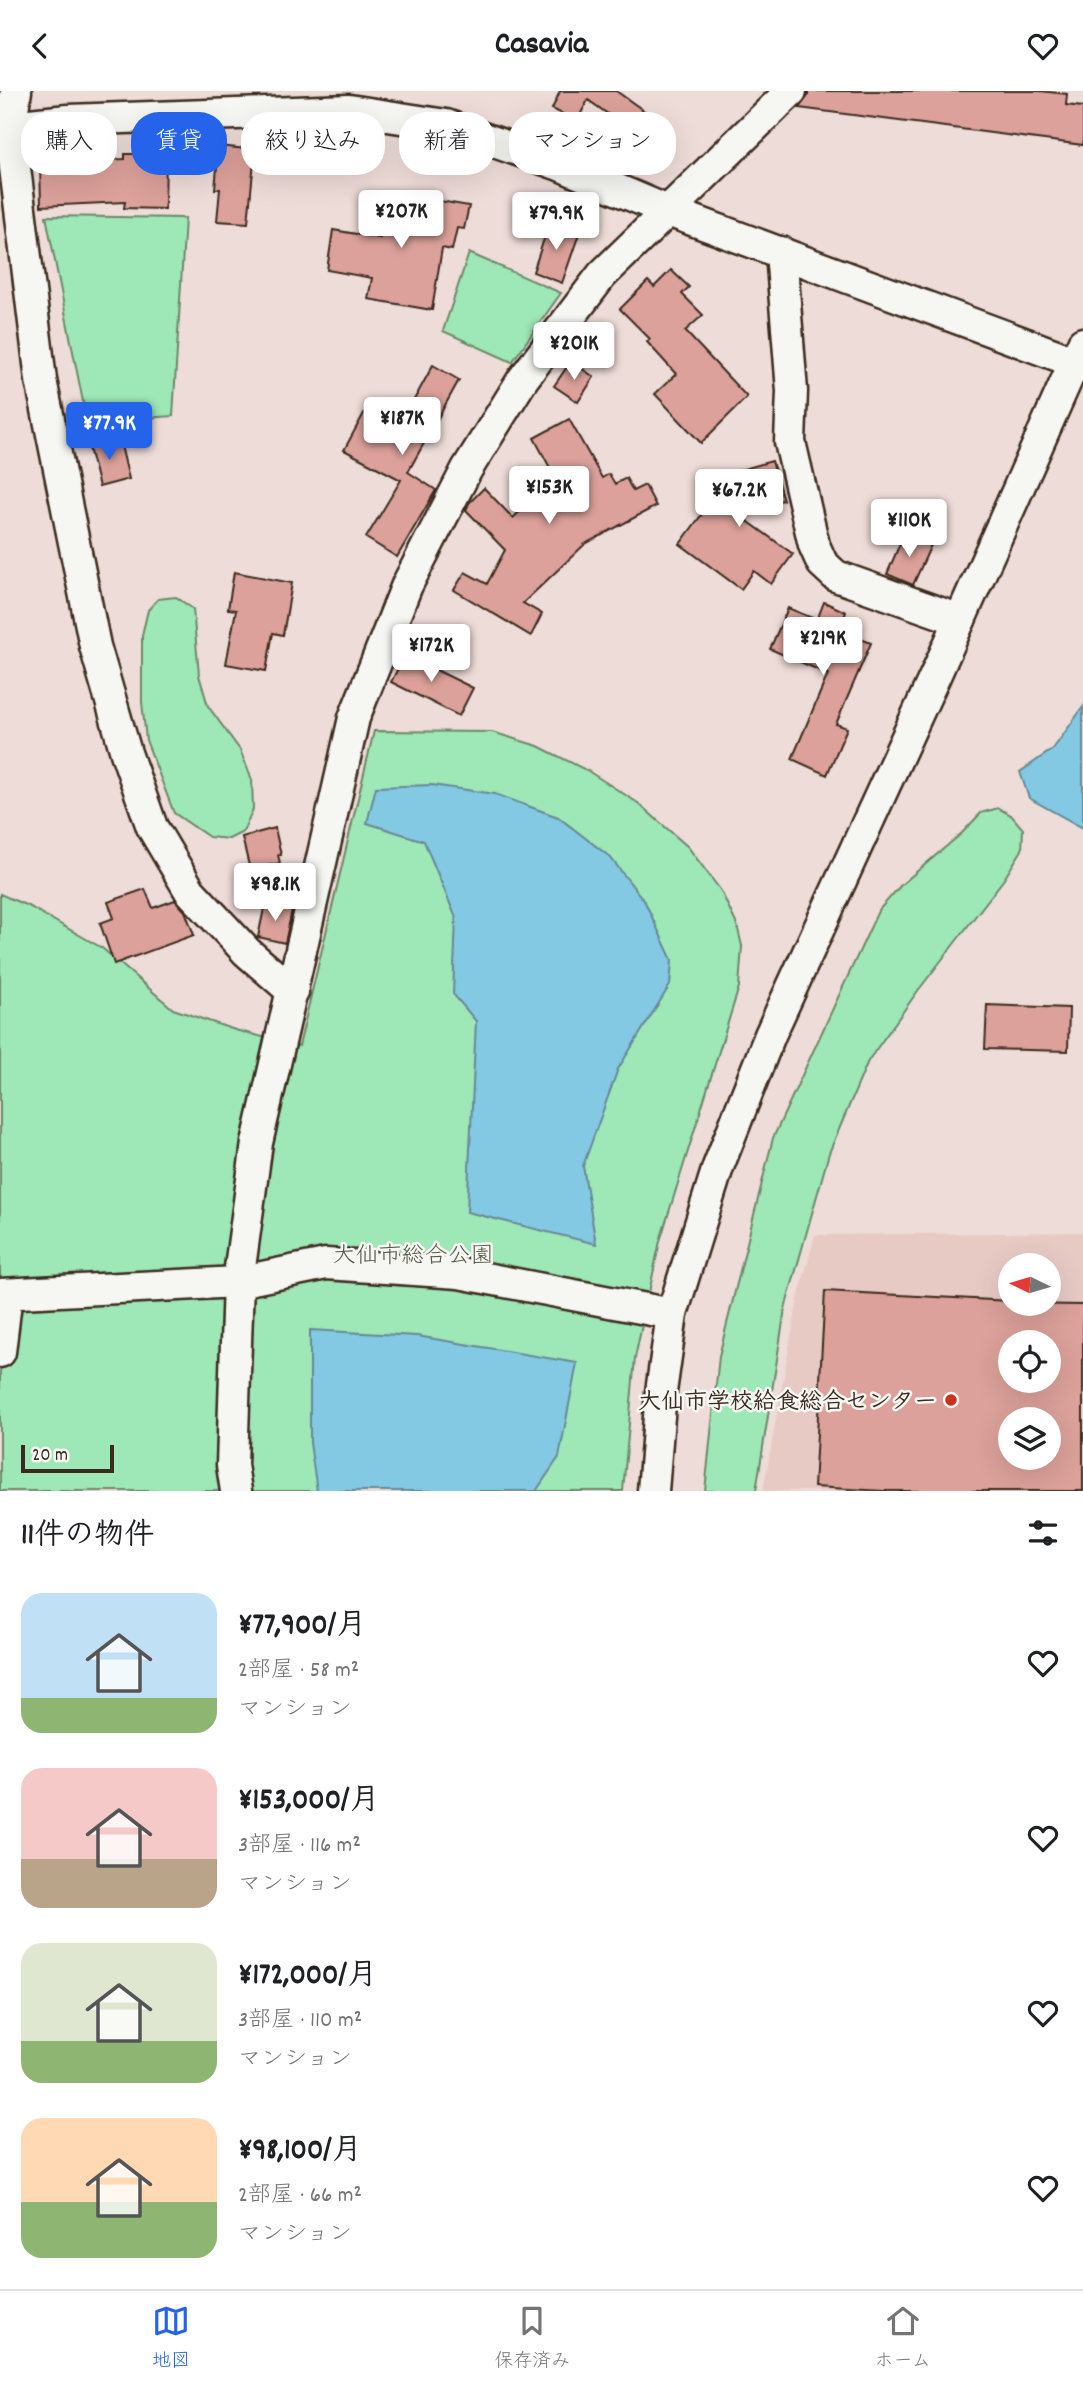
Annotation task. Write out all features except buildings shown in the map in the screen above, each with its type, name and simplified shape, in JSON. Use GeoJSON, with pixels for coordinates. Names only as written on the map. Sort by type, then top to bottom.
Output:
{"type":"FeatureCollection","features":[{"type":"Feature","properties":{"kind":"street"},"geometry":{"type":"LineString","coordinates":[[16,91],[5,127],[41,380],[95,646],[126,753],[152,827],[190,891],[247,952],[293,992]]}},
{"type":"Feature","properties":{"kind":"street"},"geometry":{"type":"LineString","coordinates":[[236,1491],[232,1465],[238,1282],[257,1143],[354,718],[407,585],[467,469],[523,379],[602,275],[791,91]]}},
{"type":"Feature","properties":{"kind":"street"},"geometry":{"type":"LineString","coordinates":[[5,127],[68,120],[349,110],[446,125],[557,165],[668,211],[1080,356],[771,1035],[718,1167],[672,1314],[661,1392],[653,1491]]}},
{"type":"Feature","properties":{"kind":"street"},"geometry":{"type":"LineString","coordinates":[[781,252],[792,391],[790,442],[808,527],[822,563],[835,576],[960,620]]}},
{"type":"Feature","properties":{"kind":"street"},"geometry":{"type":"LineString","coordinates":[[0,1352],[2,1293],[238,1282],[326,1264],[459,1273],[672,1314]]}},
{"type":"Feature","properties":{"kind":"shaded area","name":"大仙市学校給食総合センター"},"geometry":{"type":"Polygon","coordinates":[[[1083,1232],[1083,1491],[763,1491],[798,1298],[815,1235],[1083,1232]]]}},
{"type":"Feature","properties":{"kind":"green space"},"geometry":{"type":"Polygon","coordinates":[[[46,216],[185,218],[173,416],[87,422],[46,216]]]}},
{"type":"Feature","properties":{"kind":"green space"},"geometry":{"type":"Polygon","coordinates":[[[469,253],[561,293],[512,362],[443,331],[469,253]]]}},
{"type":"Feature","properties":{"kind":"green space"},"geometry":{"type":"Polygon","coordinates":[[[176,597],[193,609],[199,675],[208,706],[240,750],[252,780],[253,809],[243,832],[229,839],[209,837],[174,813],[146,740],[142,702],[142,635],[148,610],[158,599],[176,597]]]}},
{"type":"Feature","properties":{"kind":"green space","name":"大仙市総合公園"},"geometry":{"type":"Polygon","coordinates":[[[374,731],[492,732],[538,746],[588,771],[638,803],[688,847],[721,891],[737,925],[742,946],[739,987],[660,1241],[635,1358],[623,1491],[0,1491],[0,894],[30,907],[102,948],[173,1009],[235,1030],[299,1046],[374,731]]]}},
{"type":"Feature","properties":{"kind":"green space"},"geometry":{"type":"Polygon","coordinates":[[[998,808],[1011,815],[1023,829],[1022,850],[1004,879],[868,1061],[829,1153],[785,1309],[756,1491],[705,1491],[719,1356],[773,1138],[878,911],[901,885],[962,833],[981,813],[998,808]]]}},
{"type":"Feature","properties":{"kind":"water"},"geometry":{"type":"Polygon","coordinates":[[[1083,707],[1083,828],[1029,798],[1020,772],[1053,749],[1083,707]]]}},
{"type":"Feature","properties":{"kind":"water"},"geometry":{"type":"Polygon","coordinates":[[[432,785],[495,794],[558,817],[610,857],[645,902],[672,960],[670,985],[618,1069],[583,1166],[596,1244],[467,1212],[476,1021],[453,994],[456,918],[424,841],[367,823],[376,787],[432,785]]]}},
{"type":"Feature","properties":{"kind":"water"},"geometry":{"type":"Polygon","coordinates":[[[310,1330],[417,1336],[577,1363],[559,1457],[536,1491],[317,1491],[310,1443],[310,1330]]]}},
{"type":"Feature","properties":{"kind":"place","name":"大仙市学校給食総合センター"},"geometry":{"type":"Point","coordinates":[951,1400]}}]}
